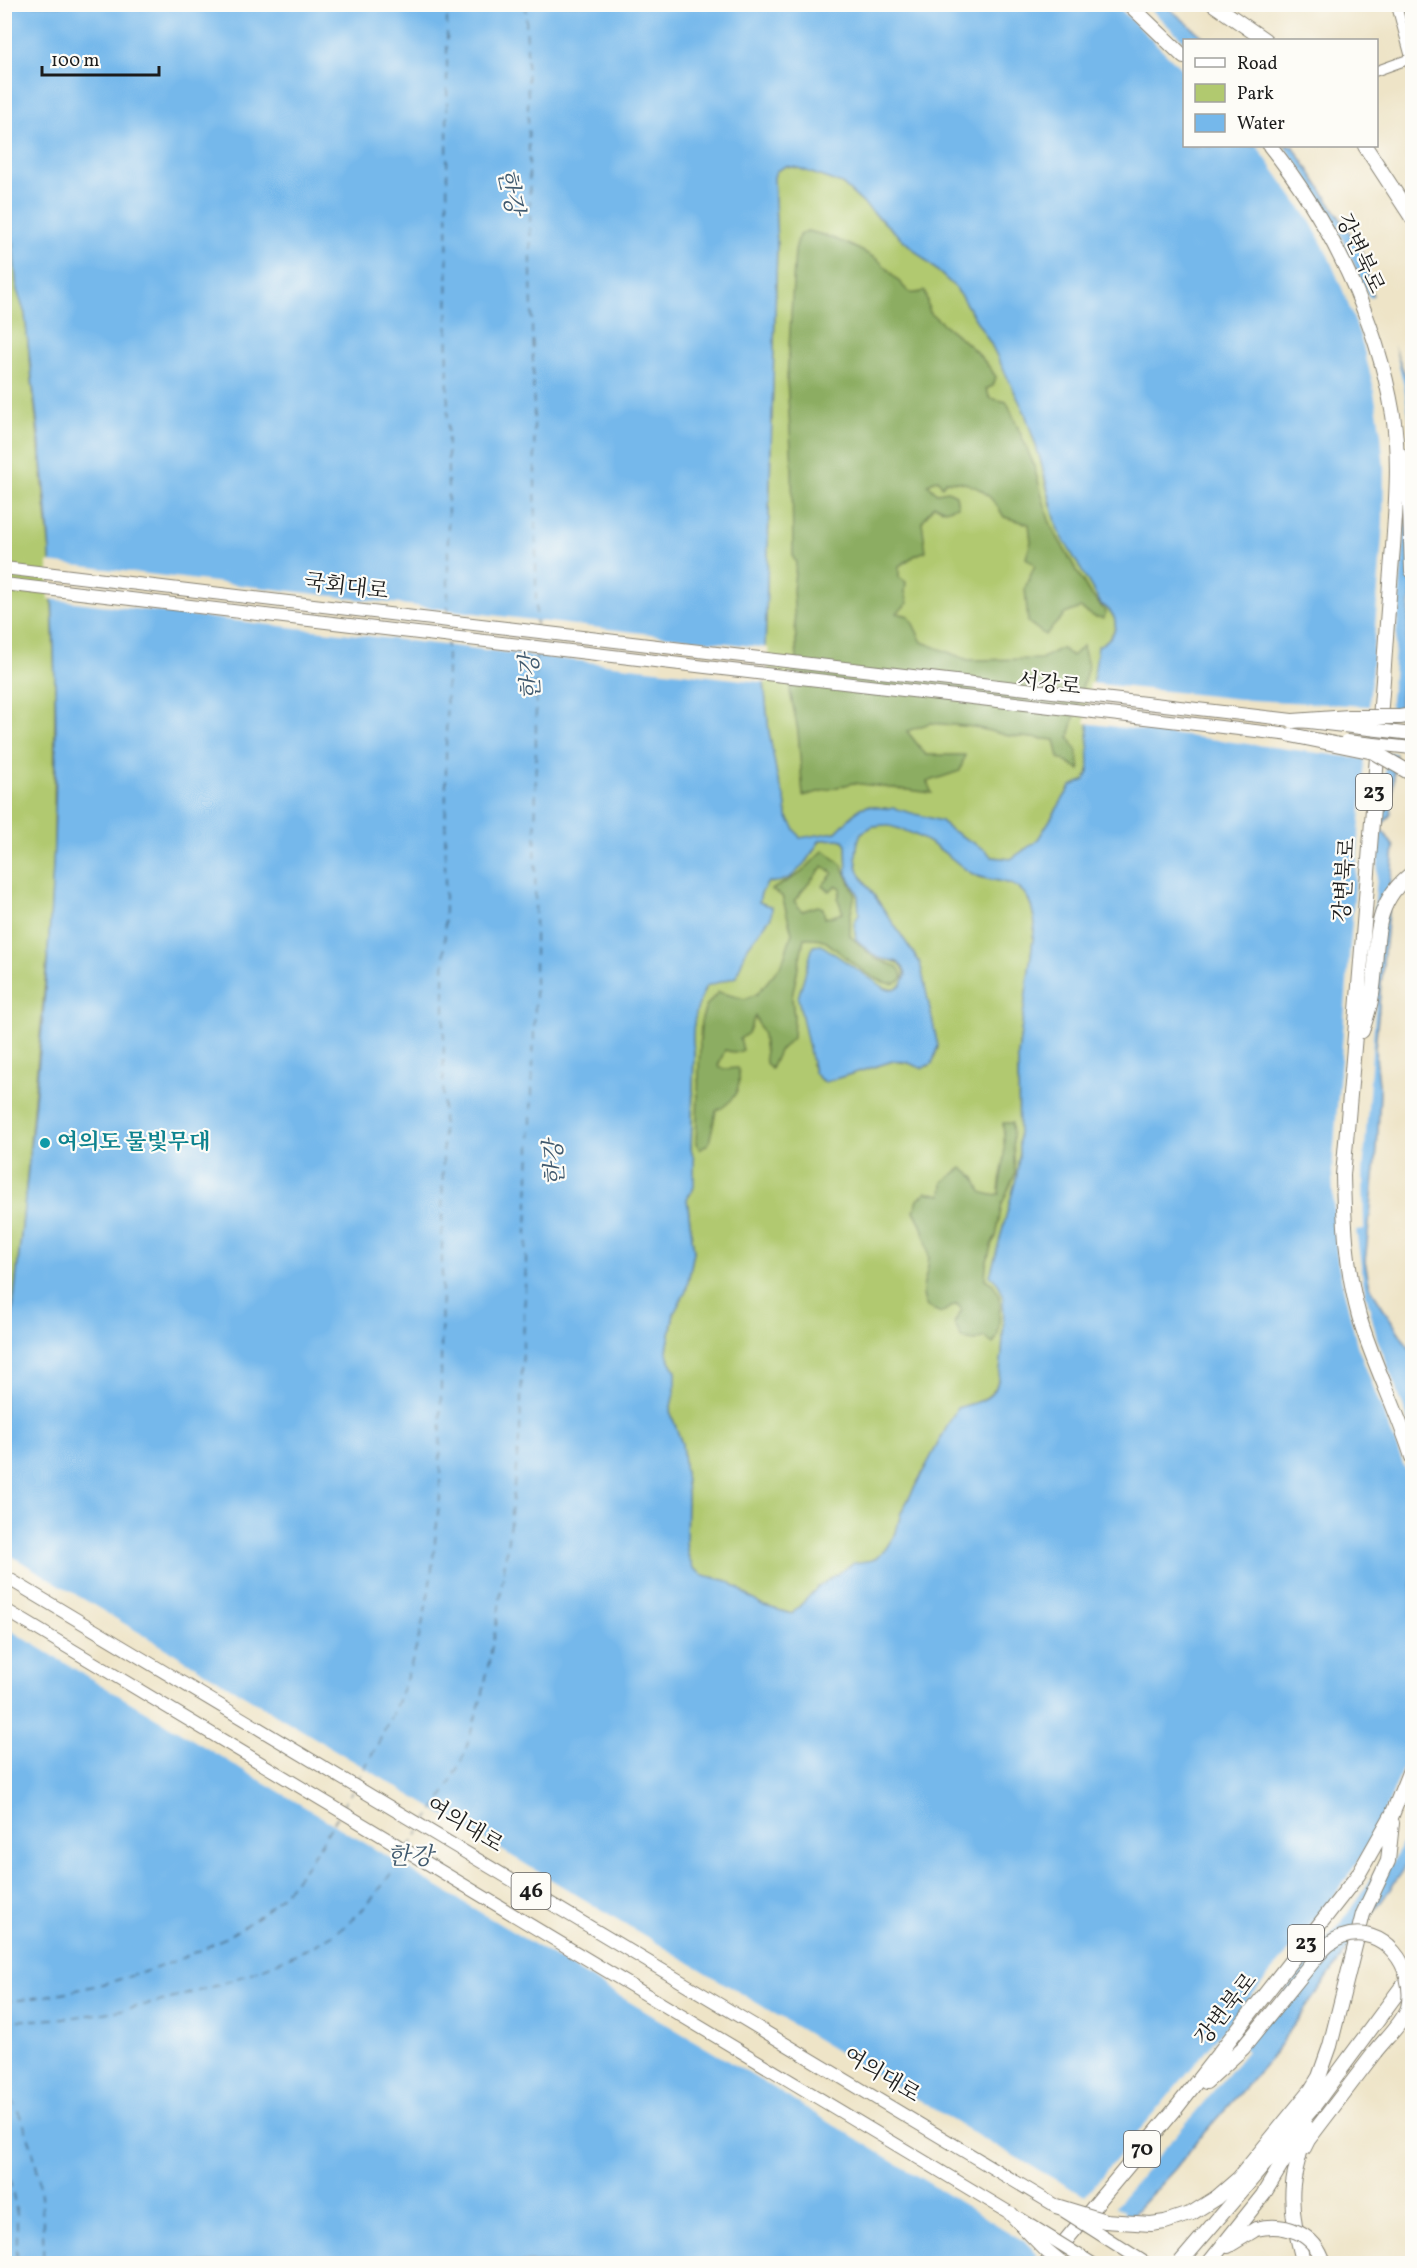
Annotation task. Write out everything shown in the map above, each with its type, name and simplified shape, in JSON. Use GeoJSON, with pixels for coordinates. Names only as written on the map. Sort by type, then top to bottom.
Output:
{"type":"FeatureCollection","features":[{"type":"Feature","properties":{"kind":"highway"},"geometry":{"type":"LineString","coordinates":[[1129,4],[1183,55]]}},
{"type":"Feature","properties":{"kind":"highway"},"geometry":{"type":"LineString","coordinates":[[1214,4],[1263,39]]}},
{"type":"Feature","properties":{"kind":"highway","name":"강변북로"},"geometry":{"type":"LineString","coordinates":[[1271,147],[1288,168],[1314,208],[1337,249],[1384,372],[1398,453],[1354,1056],[1343,1175],[1344,1225],[1349,1271],[1359,1316],[1378,1371],[1413,1457]]}},
{"type":"Feature","properties":{"kind":"highway"},"geometry":{"type":"LineString","coordinates":[[1368,149],[1413,218]]}},
{"type":"Feature","properties":{"kind":"highway"},"geometry":{"type":"LineString","coordinates":[[1398,453],[1408,473],[1413,571]]}},
{"type":"Feature","properties":{"kind":"highway"},"geometry":{"type":"LineString","coordinates":[[1292,728],[1349,717],[1413,715]]}},
{"type":"Feature","properties":{"kind":"highway"},"geometry":{"type":"LineString","coordinates":[[1292,728],[1374,752],[1413,774]]}},
{"type":"Feature","properties":{"kind":"highway"},"geometry":{"type":"LineString","coordinates":[[1354,1056],[1371,1000],[1381,913],[1389,897],[1400,883],[1413,873]]}},
{"type":"Feature","properties":{"kind":"highway","name":"강변북로"},"geometry":{"type":"LineString","coordinates":[[1046,2264],[1177,2107],[1358,1875],[1392,1815],[1413,1765]]}},
{"type":"Feature","properties":{"kind":"highway"},"geometry":{"type":"LineString","coordinates":[[1056,2206],[1105,2222],[1151,2224],[1165,2222],[1192,2212],[1216,2198],[1239,2178],[1311,2090],[1319,2077],[1336,2025],[1363,1914],[1388,1861],[1392,1815]]}},
{"type":"Feature","properties":{"kind":"highway"},"geometry":{"type":"LineString","coordinates":[[1177,2107],[1243,2048],[1330,1942],[1342,1937],[1364,1935],[1384,1941],[1400,1955],[1409,1973],[1411,1984],[1408,2007],[1403,2019],[1308,2139],[1302,2152]]}},
{"type":"Feature","properties":{"kind":"highway"},"geometry":{"type":"LineString","coordinates":[[1179,2264],[1310,2111],[1413,1973]]}},
{"type":"Feature","properties":{"kind":"highway"},"geometry":{"type":"LineString","coordinates":[[1304,2264],[1297,2238],[1293,2184],[1310,2111]]}},
{"type":"Feature","properties":{"kind":"highway"},"geometry":{"type":"LineString","coordinates":[[1211,2260],[1263,2195],[1305,2127]]}},
{"type":"Feature","properties":{"kind":"highway"},"geometry":{"type":"LineString","coordinates":[[1063,2264],[1106,2191]]}},
{"type":"Feature","properties":{"kind":"highway","name":"46"},"geometry":{"type":"LineString","coordinates":[[1010,2212],[1047,2251],[1063,2264]]}},
{"type":"Feature","properties":{"kind":"highway"},"geometry":{"type":"LineString","coordinates":[[1211,2260],[1245,2234],[1269,2226],[1284,2227],[1299,2232],[1313,2242],[1324,2264]]}},
{"type":"Feature","properties":{"kind":"main road","name":"국회대로"},"geometry":{"type":"LineString","coordinates":[[4,568],[682,649]]}},
{"type":"Feature","properties":{"kind":"main road","name":"국회대로"},"geometry":{"type":"LineString","coordinates":[[4,584],[680,664]]}},
{"type":"Feature","properties":{"kind":"main road","name":"서강로"},"geometry":{"type":"LineString","coordinates":[[682,649],[1292,728],[1413,748]]}},
{"type":"Feature","properties":{"kind":"main road","name":"서강로"},"geometry":{"type":"LineString","coordinates":[[680,664],[1292,728],[1413,734]]}},
{"type":"Feature","properties":{"kind":"main road","name":"여의대로"},"geometry":{"type":"LineString","coordinates":[[4,1576],[1056,2206]]}},
{"type":"Feature","properties":{"kind":"main road","name":"46"},"geometry":{"type":"LineString","coordinates":[[4,1609],[1010,2212]]}},
{"type":"Feature","properties":{"kind":"main road","name":"46"},"geometry":{"type":"LineString","coordinates":[[1056,2206],[1147,2264]]}},
{"type":"Feature","properties":{"kind":"main road"},"geometry":{"type":"LineString","coordinates":[[1010,2212],[1093,2264]]}},
{"type":"Feature","properties":{"kind":"street"},"geometry":{"type":"LineString","coordinates":[[1378,71],[1412,61],[1396,4]]}},
{"type":"Feature","properties":{"kind":"green space"},"geometry":{"type":"Polygon","coordinates":[[[5,156],[18,288],[25,314],[50,552],[55,681],[54,849],[50,927],[24,1208],[5,1376],[5,156]]]}},
{"type":"Feature","properties":{"kind":"green space"},"geometry":{"type":"Polygon","coordinates":[[[786,166],[799,168],[842,184],[956,288],[991,344],[1025,413],[1040,458],[1051,506],[1101,604],[1108,609],[1115,620],[1114,632],[1098,647],[1089,772],[1085,780],[1071,786],[1037,841],[1011,859],[992,857],[984,849],[949,829],[945,824],[890,809],[868,806],[860,808],[836,832],[800,839],[787,816],[769,732],[764,683],[777,246],[774,177],[776,171],[786,166]]]}},
{"type":"Feature","properties":{"kind":"green space"},"geometry":{"type":"Polygon","coordinates":[[[807,231],[844,242],[878,260],[911,293],[925,291],[929,312],[974,350],[996,377],[993,386],[986,389],[990,398],[1007,402],[1033,463],[1049,520],[1089,592],[1106,612],[1104,618],[1095,617],[1080,608],[1065,614],[1045,635],[1028,622],[1025,588],[1035,565],[1026,558],[1031,542],[1029,524],[1004,517],[996,504],[975,487],[960,482],[946,481],[942,486],[938,479],[928,484],[937,493],[948,491],[956,495],[958,506],[945,510],[934,505],[922,522],[926,551],[899,566],[899,577],[906,582],[905,592],[908,603],[897,613],[909,616],[922,642],[968,660],[1041,659],[1061,648],[1072,656],[1083,646],[1088,666],[1069,737],[1077,751],[1080,770],[1059,758],[1055,740],[1009,736],[974,727],[930,723],[907,731],[926,755],[965,755],[960,771],[927,782],[932,793],[853,783],[803,796],[798,731],[790,691],[797,660],[793,590],[796,563],[793,557],[792,466],[787,380],[795,250],[799,235],[807,231]]]}},
{"type":"Feature","properties":{"kind":"green space"},"geometry":{"type":"Polygon","coordinates":[[[884,825],[911,833],[927,841],[973,874],[1016,886],[1027,897],[1035,924],[1018,1055],[1019,1155],[1017,1175],[996,1280],[1003,1300],[1002,1358],[997,1383],[991,1394],[977,1402],[957,1408],[901,1513],[896,1533],[885,1550],[873,1560],[854,1564],[818,1587],[792,1614],[761,1605],[728,1581],[703,1575],[693,1568],[688,1555],[686,1543],[687,1494],[682,1444],[670,1411],[676,1371],[668,1357],[667,1350],[674,1313],[686,1291],[694,1252],[687,1199],[693,1190],[694,1160],[691,1149],[693,1026],[706,986],[736,977],[747,948],[771,917],[759,903],[761,893],[768,882],[772,883],[808,860],[820,840],[838,839],[843,840],[846,845],[847,874],[858,894],[859,914],[854,923],[889,959],[900,964],[905,976],[901,985],[892,989],[880,986],[811,1064],[822,1081],[829,1081],[893,1061],[929,1066],[938,1047],[920,963],[861,876],[857,866],[857,844],[861,833],[873,826],[884,825]]]}},
{"type":"Feature","properties":{"kind":"green space"},"geometry":{"type":"Polygon","coordinates":[[[824,850],[842,865],[855,894],[850,917],[850,936],[876,959],[898,967],[903,977],[896,983],[887,983],[863,971],[823,940],[804,938],[792,997],[793,1038],[779,1051],[771,1069],[766,1063],[763,1035],[755,1016],[748,1033],[740,1039],[743,1050],[735,1053],[725,1050],[718,1066],[724,1069],[738,1068],[738,1088],[732,1099],[716,1111],[709,1143],[700,1150],[696,1143],[701,1022],[706,1006],[718,992],[745,999],[757,994],[782,964],[792,933],[782,896],[771,890],[801,873],[824,850]],[[823,866],[794,901],[802,911],[818,906],[823,908],[825,918],[843,913],[838,899],[841,888],[836,885],[830,891],[822,886],[833,873],[823,866]]]}},
{"type":"Feature","properties":{"kind":"green space"},"geometry":{"type":"Polygon","coordinates":[[[1003,1123],[1012,1123],[1015,1174],[1002,1204],[996,1237],[986,1265],[985,1279],[993,1284],[1000,1303],[998,1336],[993,1344],[984,1337],[975,1341],[962,1339],[954,1323],[962,1310],[957,1304],[941,1313],[927,1307],[923,1292],[929,1260],[928,1252],[923,1230],[914,1211],[918,1200],[926,1192],[942,1195],[943,1182],[962,1168],[975,1178],[981,1192],[991,1195],[999,1194],[1004,1161],[1003,1123]]]}},
{"type":"Feature","properties":{"kind":"water","name":"한강"},"geometry":{"type":"Polygon","coordinates":[[[1164,4],[1206,39],[1183,39],[1183,147],[1294,147],[1362,252],[1371,291],[1409,385],[1412,411],[1412,585],[1391,814],[1382,829],[1394,847],[1375,1048],[1380,1093],[1377,1150],[1365,1262],[1370,1287],[1412,1353],[1412,1851],[1403,1871],[1269,2060],[1175,2169],[1117,2231],[1083,2263],[5,2263],[4,1335],[10,1338],[41,1040],[52,890],[56,741],[53,620],[46,499],[25,314],[17,290],[5,156],[5,5],[1164,4]],[[786,166],[776,171],[774,177],[777,246],[764,683],[769,732],[787,816],[800,838],[836,832],[860,808],[868,806],[893,808],[941,821],[949,829],[984,849],[992,857],[1011,859],[1037,841],[1071,786],[1085,780],[1089,772],[1088,721],[1098,646],[1114,632],[1115,620],[1108,609],[1101,604],[1058,530],[1040,458],[1025,413],[991,344],[956,288],[842,184],[786,166]],[[884,825],[873,826],[861,833],[857,844],[856,860],[861,876],[920,963],[938,1046],[932,1064],[921,1068],[906,1062],[893,1061],[825,1082],[814,1072],[798,998],[813,946],[821,945],[886,989],[901,986],[906,975],[902,965],[896,961],[879,958],[856,939],[854,923],[859,914],[858,894],[847,874],[846,845],[843,840],[838,839],[820,840],[806,862],[793,875],[786,880],[768,882],[761,893],[759,902],[772,907],[771,917],[747,948],[736,977],[706,986],[697,1009],[694,1026],[691,1149],[694,1160],[694,1187],[687,1199],[694,1252],[686,1291],[674,1313],[667,1350],[668,1357],[676,1371],[676,1384],[670,1411],[682,1444],[687,1494],[686,1543],[688,1555],[693,1568],[703,1575],[728,1581],[761,1605],[792,1614],[818,1587],[854,1563],[873,1560],[885,1550],[896,1533],[901,1513],[957,1408],[991,1395],[1000,1372],[1003,1298],[999,1286],[990,1276],[1017,1175],[1019,1155],[1018,1055],[1035,924],[1027,897],[1016,886],[973,874],[927,841],[884,825]]]}},
{"type":"Feature","properties":{"kind":"pier"},"geometry":{"type":"Polygon","coordinates":[[[1116,5],[1146,5],[1183,40],[1183,70],[1116,5]]]}},
{"type":"Feature","properties":{"kind":"pier"},"geometry":{"type":"Polygon","coordinates":[[[1258,147],[1285,147],[1302,170],[1337,227],[1369,297],[1376,295],[1392,337],[1404,386],[1411,432],[1412,473],[1405,527],[1390,712],[1401,719],[1399,754],[1387,752],[1367,1000],[1376,1001],[1363,1172],[1364,1229],[1356,1230],[1364,1286],[1377,1338],[1412,1430],[1412,1497],[1407,1474],[1357,1345],[1339,1269],[1335,1237],[1332,1171],[1365,759],[1085,723],[1090,683],[1250,700],[1369,706],[1383,524],[1384,469],[1381,434],[1372,380],[1360,336],[1327,253],[1311,223],[1258,147]]]}},
{"type":"Feature","properties":{"kind":"pier"},"geometry":{"type":"Polygon","coordinates":[[[48,562],[768,648],[768,683],[49,599],[48,562]]]}},
{"type":"Feature","properties":{"kind":"pier"},"geometry":{"type":"Polygon","coordinates":[[[5,1552],[985,2140],[1085,2196],[1334,1897],[1369,1844],[1387,1808],[1403,1767],[1412,1732],[1412,1822],[1392,1864],[1385,1859],[1345,1917],[1240,2046],[1247,2051],[1115,2207],[1125,2211],[1126,2226],[1087,2264],[1030,2263],[1038,2254],[1025,2242],[5,1627],[5,1552]]]}},
{"type":"Feature","properties":{"kind":"ferry route"},"geometry":{"type":"LineString","coordinates":[[447,4],[448,614]]}},
{"type":"Feature","properties":{"kind":"ferry route"},"geometry":{"type":"LineString","coordinates":[[526,4],[536,626]]}},
{"type":"Feature","properties":{"kind":"ferry route"},"geometry":{"type":"LineString","coordinates":[[357,1781],[389,1720],[414,1656],[428,1597],[440,1497],[447,643]]}},
{"type":"Feature","properties":{"kind":"ferry route"},"geometry":{"type":"LineString","coordinates":[[426,1822],[445,1793],[464,1755],[483,1693],[498,1615],[520,1431],[535,1005],[536,652]]}},
{"type":"Feature","properties":{"kind":"ferry route"},"geometry":{"type":"LineString","coordinates":[[342,1807],[352,1791]]}},
{"type":"Feature","properties":{"kind":"ferry route"},"geometry":{"type":"LineString","coordinates":[[4,2002],[74,1991],[111,1982],[148,1971],[218,1942],[249,1923],[275,1902],[309,1861],[337,1817]]}},
{"type":"Feature","properties":{"kind":"ferry route"},"geometry":{"type":"LineString","coordinates":[[409,1847],[420,1831]]}},
{"type":"Feature","properties":{"kind":"ferry route"},"geometry":{"type":"LineString","coordinates":[[4,2020],[75,2017],[148,2005],[219,1985],[285,1959],[331,1936],[345,1926],[384,1884],[403,1856]]}},
{"type":"Feature","properties":{"kind":"ferry route"},"geometry":{"type":"LineString","coordinates":[[4,2087],[25,2128],[37,2172],[43,2218],[43,2264]]}},
{"type":"Feature","properties":{"kind":"ferry route"},"geometry":{"type":"LineString","coordinates":[[4,2152],[17,2214],[17,2264]]}},
{"type":"Feature","properties":{"kind":"place","name":"여의도 물빛무대"},"geometry":{"type":"Point","coordinates":[45,1143]}}]}
